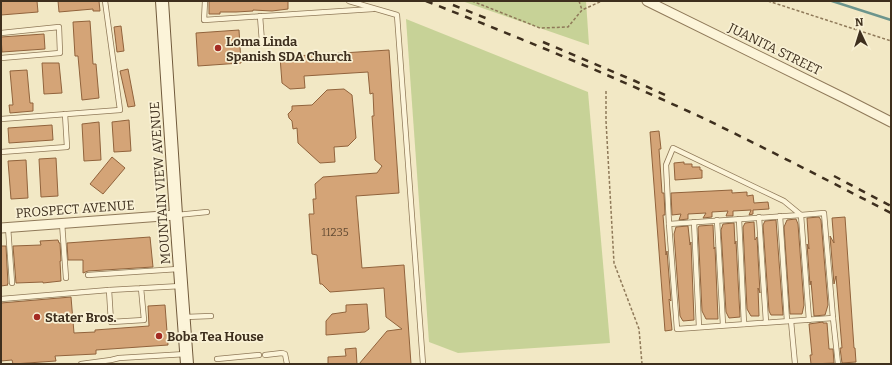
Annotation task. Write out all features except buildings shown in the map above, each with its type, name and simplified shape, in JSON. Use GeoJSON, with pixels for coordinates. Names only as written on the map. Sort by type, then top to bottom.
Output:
{"type":"FeatureCollection","features":[{"type":"Feature","properties":{"kind":"main road","name":"MOUNTAIN VIEW AVENUE"},"geometry":{"type":"LineString","coordinates":[[162,1],[186,359]]}},
{"type":"Feature","properties":{"kind":"street","name":"JUANITA STREET"},"geometry":{"type":"LineString","coordinates":[[646,1],[891,122]]}},
{"type":"Feature","properties":{"kind":"street","name":"PROSPECT AVENUE"},"geometry":{"type":"LineString","coordinates":[[4,227],[176,215]]}},
{"type":"Feature","properties":{"kind":"lane"},"geometry":{"type":"LineString","coordinates":[[1,119],[120,110],[105,1]]}},
{"type":"Feature","properties":{"kind":"lane"},"geometry":{"type":"LineString","coordinates":[[205,1],[204,20],[377,9]]}},
{"type":"Feature","properties":{"kind":"lane"},"geometry":{"type":"LineString","coordinates":[[349,1],[397,15],[398,19],[423,364]]}},
{"type":"Feature","properties":{"kind":"lane"},"geometry":{"type":"LineString","coordinates":[[260,16],[262,42]]}},
{"type":"Feature","properties":{"kind":"lane"},"geometry":{"type":"LineString","coordinates":[[1,32],[58,27],[60,53],[1,58]]}},
{"type":"Feature","properties":{"kind":"lane"},"geometry":{"type":"LineString","coordinates":[[1,152],[67,147],[65,114]]}},
{"type":"Feature","properties":{"kind":"lane"},"geometry":{"type":"LineString","coordinates":[[809,320],[801,215],[784,201],[673,148],[666,165],[677,328],[809,320],[833,318]]}},
{"type":"Feature","properties":{"kind":"lane"},"geometry":{"type":"LineString","coordinates":[[176,215],[207,212]]}},
{"type":"Feature","properties":{"kind":"lane"},"geometry":{"type":"LineString","coordinates":[[669,224],[824,213],[838,364]]}},
{"type":"Feature","properties":{"kind":"lane"},"geometry":{"type":"LineString","coordinates":[[780,216],[789,321],[795,364]]}},
{"type":"Feature","properties":{"kind":"lane"},"geometry":{"type":"LineString","coordinates":[[759,217],[766,322]]}},
{"type":"Feature","properties":{"kind":"lane"},"geometry":{"type":"LineString","coordinates":[[739,219],[744,324]]}},
{"type":"Feature","properties":{"kind":"lane"},"geometry":{"type":"LineString","coordinates":[[717,220],[723,325]]}},
{"type":"Feature","properties":{"kind":"lane"},"geometry":{"type":"LineString","coordinates":[[694,222],[699,327]]}},
{"type":"Feature","properties":{"kind":"lane"},"geometry":{"type":"LineString","coordinates":[[62,223],[66,278]]}},
{"type":"Feature","properties":{"kind":"lane"},"geometry":{"type":"LineString","coordinates":[[4,227],[12,283]]}},
{"type":"Feature","properties":{"kind":"lane"},"geometry":{"type":"LineString","coordinates":[[88,275],[179,269]]}},
{"type":"Feature","properties":{"kind":"lane"},"geometry":{"type":"LineString","coordinates":[[1,299],[181,286]]}},
{"type":"Feature","properties":{"kind":"lane"},"geometry":{"type":"LineString","coordinates":[[109,290],[112,322],[144,320],[141,288]]}},
{"type":"Feature","properties":{"kind":"lane"},"geometry":{"type":"LineString","coordinates":[[183,317],[211,316]]}},
{"type":"Feature","properties":{"kind":"lane"},"geometry":{"type":"LineString","coordinates":[[217,359],[282,353],[285,354],[288,364]]}},
{"type":"Feature","properties":{"kind":"lane"},"geometry":{"type":"LineString","coordinates":[[81,364],[119,358],[186,359]]}},
{"type":"Feature","properties":{"kind":"path"},"geometry":{"type":"LineString","coordinates":[[472,1],[540,28],[568,27],[582,10],[602,1]]}},
{"type":"Feature","properties":{"kind":"path"},"geometry":{"type":"LineString","coordinates":[[579,1],[582,10]]}},
{"type":"Feature","properties":{"kind":"path"},"geometry":{"type":"LineString","coordinates":[[768,1],[891,41]]}},
{"type":"Feature","properties":{"kind":"path"},"geometry":{"type":"LineString","coordinates":[[606,91],[606,121],[614,263],[639,329],[642,364]]}},
{"type":"Feature","properties":{"kind":"green space"},"geometry":{"type":"Polygon","coordinates":[[[462,1],[586,1],[589,45],[462,1]]]}},
{"type":"Feature","properties":{"kind":"green space"},"geometry":{"type":"Polygon","coordinates":[[[406,19],[588,92],[610,343],[458,353],[429,342],[406,19]]]}},
{"type":"Feature","properties":{"kind":"waterway"},"geometry":{"type":"LineString","coordinates":[[832,1],[891,20]]}},
{"type":"Feature","properties":{"kind":"railway"},"geometry":{"type":"LineString","coordinates":[[426,1],[566,58],[670,103],[752,142],[891,213]]}},
{"type":"Feature","properties":{"kind":"railway"},"geometry":{"type":"LineString","coordinates":[[453,5],[488,19]]}},
{"type":"Feature","properties":{"kind":"railway"},"geometry":{"type":"LineString","coordinates":[[543,42],[665,95]]}},
{"type":"Feature","properties":{"kind":"railway"},"geometry":{"type":"LineString","coordinates":[[834,176],[891,206]]}},
{"type":"Feature","properties":{"kind":"place","name":"Loma Linda Spanish SDA Church"},"geometry":{"type":"Point","coordinates":[218,48]}},
{"type":"Feature","properties":{"kind":"place","name":"Stater Bros."},"geometry":{"type":"Point","coordinates":[37,317]}},
{"type":"Feature","properties":{"kind":"place","name":"Boba Tea House"},"geometry":{"type":"Point","coordinates":[159,336]}}]}
